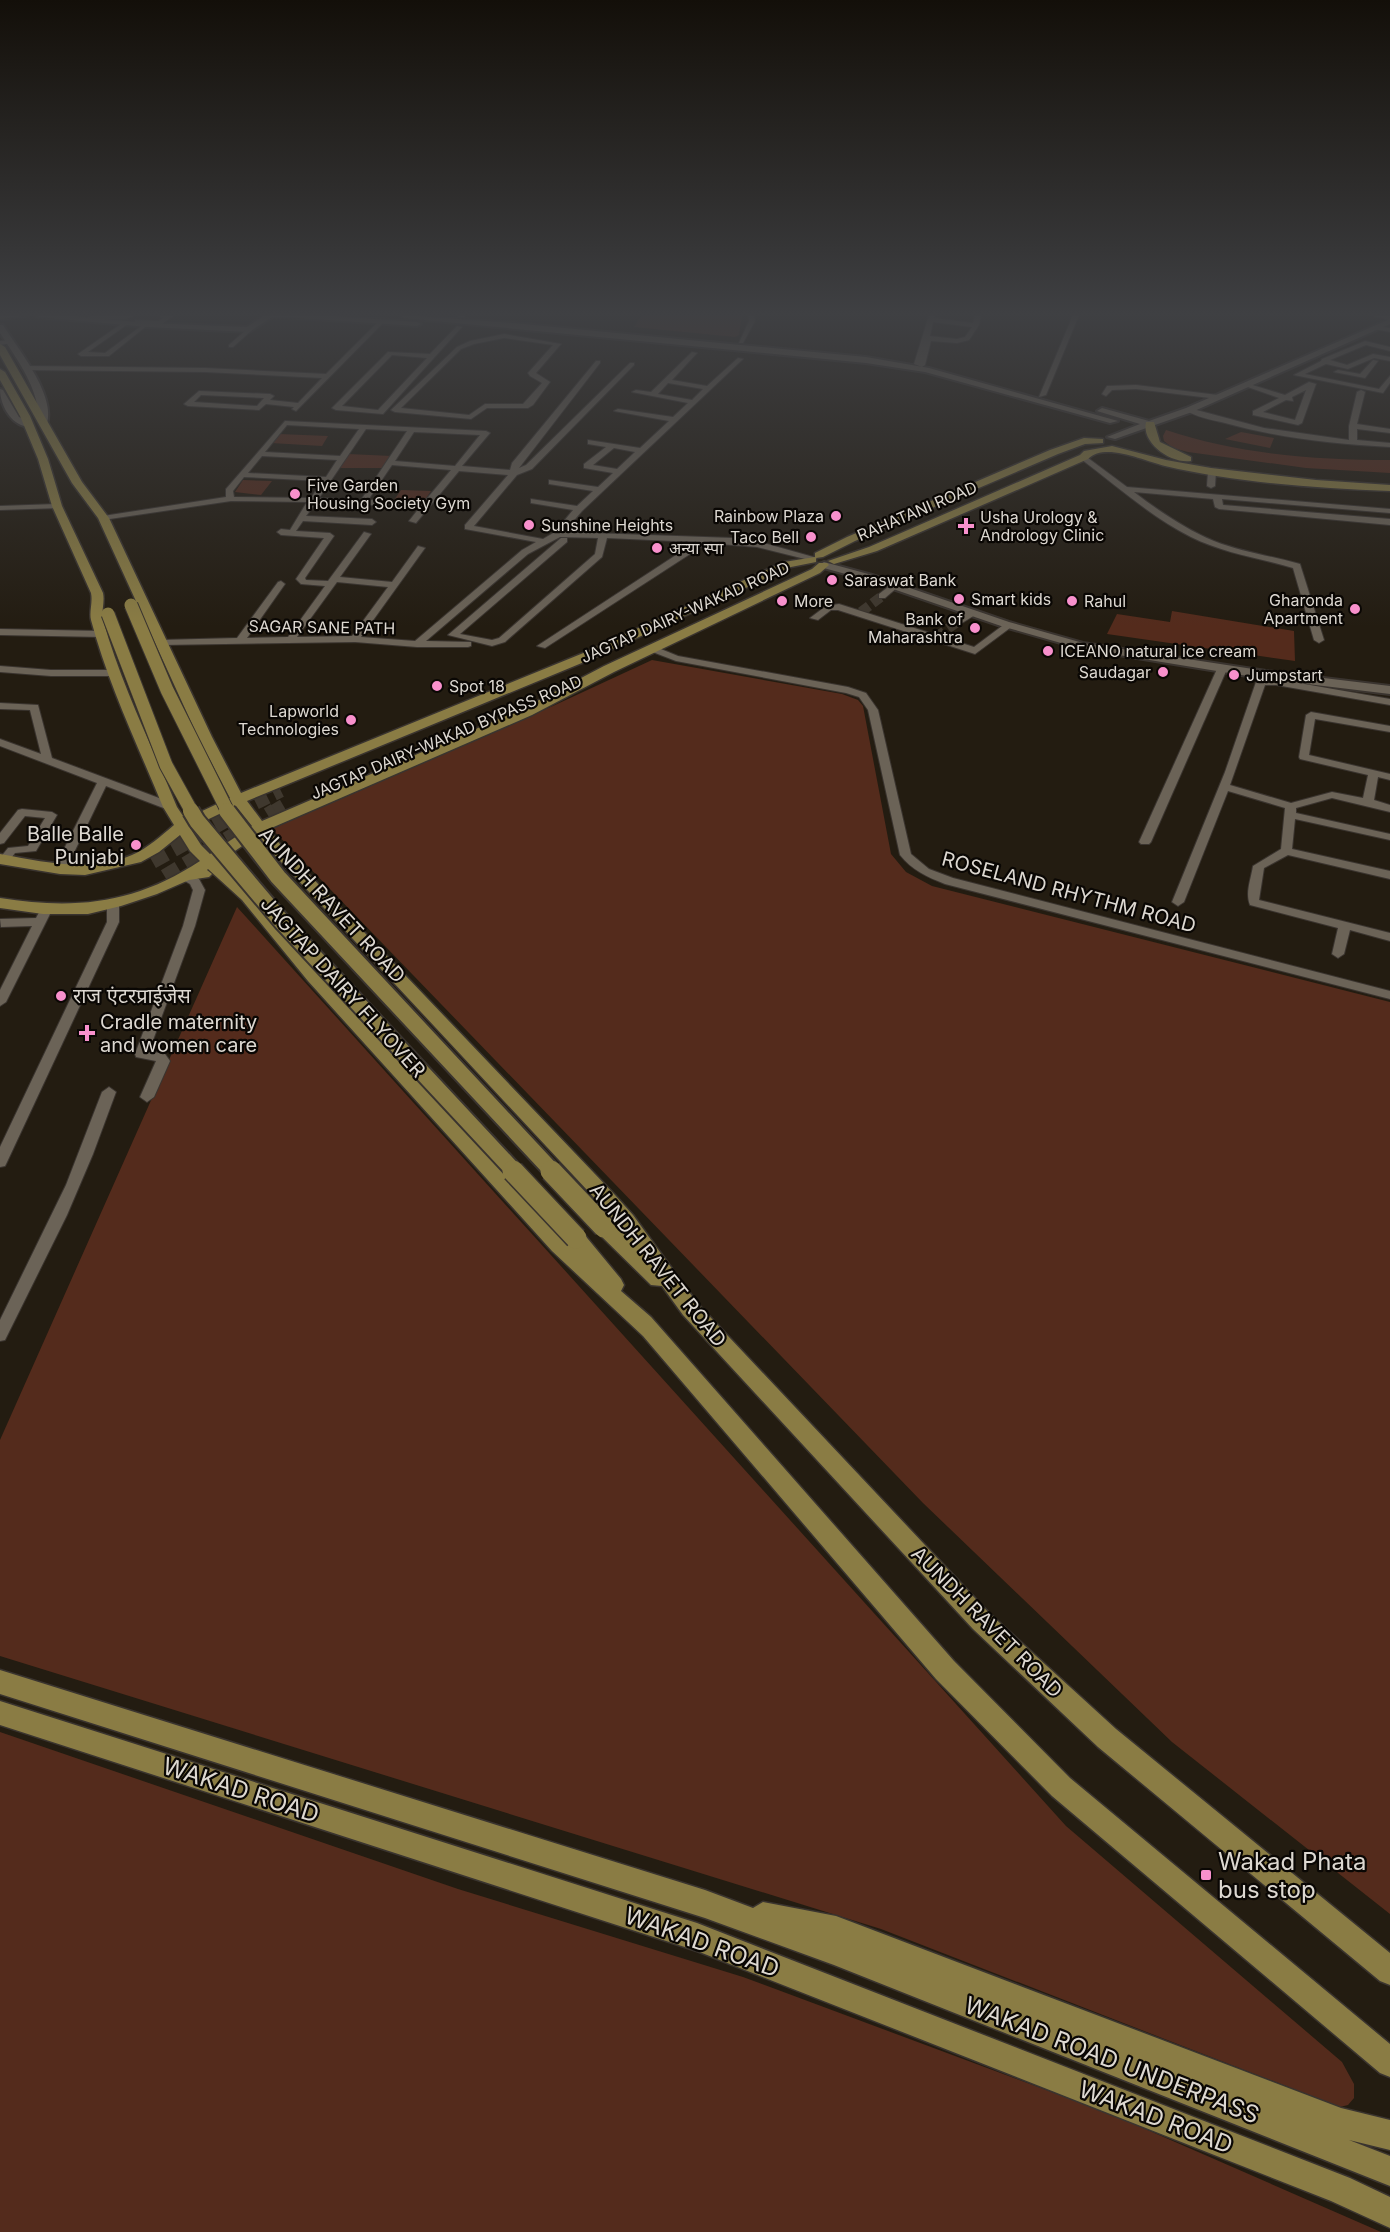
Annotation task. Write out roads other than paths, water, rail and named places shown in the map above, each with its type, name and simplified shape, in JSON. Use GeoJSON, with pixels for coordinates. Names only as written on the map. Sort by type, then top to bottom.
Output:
{"type":"FeatureCollection","features":[{"type":"Feature","properties":{"kind":"main road","name":"AUNDH RAVET ROAD"},"geometry":{"type":"LineString","coordinates":[[43,419],[77,483],[103,518],[133,600]]}},
{"type":"Feature","properties":{"kind":"main road"},"geometry":{"type":"LineString","coordinates":[[27,421],[43,459],[57,506],[104,608],[96,617],[115,673],[174,816],[195,848],[229,879],[559,1246],[650,1330],[945,1670],[1061,1787],[1390,2063]]}},
{"type":"Feature","properties":{"kind":"main road"},"geometry":{"type":"LineString","coordinates":[[1150,424],[1152,438],[1160,448],[1187,459]]}},
{"type":"Feature","properties":{"kind":"main road"},"geometry":{"type":"LineString","coordinates":[[1390,480],[1290,472],[1187,459],[1122,446],[1100,446],[1106,430],[1122,446],[1149,460],[1291,481],[1390,488]]}},
{"type":"Feature","properties":{"kind":"main road","name":"RAHATANI ROAD"},"geometry":{"type":"LineString","coordinates":[[823,560],[1106,430]]}},
{"type":"Feature","properties":{"kind":"main road","name":"RAHATANI ROAD"},"geometry":{"type":"LineString","coordinates":[[823,560],[873,549],[1084,457],[1088,453],[1122,446]]}},
{"type":"Feature","properties":{"kind":"main road","name":"AUNDH RAVET ROAD"},"geometry":{"type":"LineString","coordinates":[[77,483],[74,493],[95,526],[133,600],[162,642],[205,737],[237,797],[274,846],[608,1200],[626,1221],[690,1310],[981,1621],[1107,1738],[1390,1971]]}},
{"type":"Feature","properties":{"kind":"main road"},"geometry":{"type":"LineString","coordinates":[[2,899],[43,915],[113,904],[153,891],[188,875],[260,827],[516,717],[609,669],[816,571],[823,560]]}},
{"type":"Feature","properties":{"kind":"main road","name":"JAGTAP DAIRY-WAKAD ROAD"},"geometry":{"type":"LineString","coordinates":[[276,787],[585,657],[788,564],[823,560]]}},
{"type":"Feature","properties":{"kind":"main road","name":"JAGTAP DAIRY FLYOVER"},"geometry":{"type":"LineString","coordinates":[[133,600],[187,731],[238,828],[278,877],[604,1227],[690,1310]]}},
{"type":"Feature","properties":{"kind":"main road","name":"JAGTAP DAIRY FLYOVER"},"geometry":{"type":"LineString","coordinates":[[104,608],[166,765],[197,821],[283,923],[576,1238],[650,1330]]}},
{"type":"Feature","properties":{"kind":"main road","name":"JAGTAP DAIRY-WAKAD ROAD"},"geometry":{"type":"LineString","coordinates":[[276,787],[511,692],[534,682],[559,666]]}},
{"type":"Feature","properties":{"kind":"main road","name":"JAGTAP DAIRY-WAKAD BYPASS ROAD"},"geometry":{"type":"LineString","coordinates":[[284,805],[609,669]]}},
{"type":"Feature","properties":{"kind":"main road"},"geometry":{"type":"LineString","coordinates":[[3,857],[60,868],[85,870],[136,859],[154,849],[174,816],[276,787]]}},
{"type":"Feature","properties":{"kind":"main road"},"geometry":{"type":"LineString","coordinates":[[3,857],[41,877],[94,879],[115,875],[153,861]]}},
{"type":"Feature","properties":{"kind":"main road"},"geometry":{"type":"LineString","coordinates":[[188,875],[229,879]]}},
{"type":"Feature","properties":{"kind":"main road"},"geometry":{"type":"LineString","coordinates":[[2,899],[73,899],[105,896],[165,877]]}},
{"type":"Feature","properties":{"kind":"main road","name":"WAKAD ROAD"},"geometry":{"type":"LineString","coordinates":[[0,1682],[705,1904]]}},
{"type":"Feature","properties":{"kind":"main road","name":"WAKAD ROAD"},"geometry":{"type":"LineString","coordinates":[[0,1713],[697,1937],[1339,2189],[1390,2213]]}},
{"type":"Feature","properties":{"kind":"main road"},"geometry":{"type":"LineString","coordinates":[[705,1904],[837,1930],[1341,2123],[1390,2135]]}},
{"type":"Feature","properties":{"kind":"main road","name":"WAKAD ROAD UNDERPASS"},"geometry":{"type":"LineString","coordinates":[[705,1904],[834,1951],[1390,2171]]}},
{"type":"Feature","properties":{"kind":"street"},"geometry":{"type":"LineString","coordinates":[[17,419],[27,421]]}},
{"type":"Feature","properties":{"kind":"street"},"geometry":{"type":"LineString","coordinates":[[514,473],[515,465],[551,419]]}},
{"type":"Feature","properties":{"kind":"street"},"geometry":{"type":"LineString","coordinates":[[542,541],[468,527],[514,473],[529,467],[577,419]]}},
{"type":"Feature","properties":{"kind":"street"},"geometry":{"type":"LineString","coordinates":[[670,419],[675,420]]}},
{"type":"Feature","properties":{"kind":"street"},"geometry":{"type":"LineString","coordinates":[[1066,419],[1106,430],[1150,424],[1163,419]]}},
{"type":"Feature","properties":{"kind":"street"},"geometry":{"type":"LineString","coordinates":[[1073,419],[1106,430],[1150,424]]}},
{"type":"Feature","properties":{"kind":"street"},"geometry":{"type":"LineString","coordinates":[[1086,419],[1106,430]]}},
{"type":"Feature","properties":{"kind":"street"},"geometry":{"type":"LineString","coordinates":[[1217,419],[1273,434],[1390,445]]}},
{"type":"Feature","properties":{"kind":"street"},"geometry":{"type":"LineString","coordinates":[[1282,419],[1298,423],[1299,419]]}},
{"type":"Feature","properties":{"kind":"street"},"geometry":{"type":"LineString","coordinates":[[1353,443],[1355,419]]}},
{"type":"Feature","properties":{"kind":"street"},"geometry":{"type":"LineString","coordinates":[[602,540],[599,555],[499,642],[488,643],[453,635],[563,536],[579,509],[675,420]]}},
{"type":"Feature","properties":{"kind":"street"},"geometry":{"type":"LineString","coordinates":[[231,499],[229,491],[283,424],[484,431],[458,467],[413,521]]}},
{"type":"Feature","properties":{"kind":"street"},"geometry":{"type":"LineString","coordinates":[[1122,446],[1150,424]]}},
{"type":"Feature","properties":{"kind":"street"},"geometry":{"type":"LineString","coordinates":[[293,529],[365,426]]}},
{"type":"Feature","properties":{"kind":"street"},"geometry":{"type":"LineString","coordinates":[[1353,426],[1390,431]]}},
{"type":"Feature","properties":{"kind":"street"},"geometry":{"type":"LineString","coordinates":[[363,502],[413,428]]}},
{"type":"Feature","properties":{"kind":"street"},"geometry":{"type":"LineString","coordinates":[[591,442],[641,451]]}},
{"type":"Feature","properties":{"kind":"street"},"geometry":{"type":"LineString","coordinates":[[612,446],[587,466],[619,472]]}},
{"type":"Feature","properties":{"kind":"street"},"geometry":{"type":"LineString","coordinates":[[259,454],[342,458]]}},
{"type":"Feature","properties":{"kind":"street"},"geometry":{"type":"LineString","coordinates":[[1084,457],[1185,531],[1210,542],[1297,567],[1319,640]]}},
{"type":"Feature","properties":{"kind":"street"},"geometry":{"type":"LineString","coordinates":[[390,463],[514,473]]}},
{"type":"Feature","properties":{"kind":"street"},"geometry":{"type":"LineString","coordinates":[[1211,486],[1212,471]]}},
{"type":"Feature","properties":{"kind":"street"},"geometry":{"type":"LineString","coordinates":[[242,475],[327,479]]}},
{"type":"Feature","properties":{"kind":"street"},"geometry":{"type":"LineString","coordinates":[[552,482],[599,490]]}},
{"type":"Feature","properties":{"kind":"street"},"geometry":{"type":"LineString","coordinates":[[1125,489],[1390,511]]}},
{"type":"Feature","properties":{"kind":"street"},"geometry":{"type":"LineString","coordinates":[[1217,497],[1219,507],[1390,522]]}},
{"type":"Feature","properties":{"kind":"street"},"geometry":{"type":"LineString","coordinates":[[103,518],[231,499],[427,505]]}},
{"type":"Feature","properties":{"kind":"street"},"geometry":{"type":"LineString","coordinates":[[534,501],[579,509]]}},
{"type":"Feature","properties":{"kind":"street"},"geometry":{"type":"LineString","coordinates":[[0,508],[57,506]]}},
{"type":"Feature","properties":{"kind":"street"},"geometry":{"type":"LineString","coordinates":[[301,518],[372,522]]}},
{"type":"Feature","properties":{"kind":"street"},"geometry":{"type":"LineString","coordinates":[[280,532],[330,536],[300,579],[304,582],[331,581],[395,585]]}},
{"type":"Feature","properties":{"kind":"street"},"geometry":{"type":"LineString","coordinates":[[291,639],[367,534]]}},
{"type":"Feature","properties":{"kind":"street"},"geometry":{"type":"LineString","coordinates":[[417,644],[525,552],[542,541],[563,536],[602,540],[707,539],[757,544],[823,560],[972,613],[1082,646],[1222,669],[1390,690]]}},
{"type":"Feature","properties":{"kind":"street"},"geometry":{"type":"LineString","coordinates":[[542,646],[707,539]]}},
{"type":"Feature","properties":{"kind":"street"},"geometry":{"type":"LineString","coordinates":[[355,639],[421,548]]}},
{"type":"Feature","properties":{"kind":"street"},"geometry":{"type":"LineString","coordinates":[[240,641],[280,584]]}},
{"type":"Feature","properties":{"kind":"street"},"geometry":{"type":"LineString","coordinates":[[882,596],[895,586]]}},
{"type":"Feature","properties":{"kind":"street"},"geometry":{"type":"LineString","coordinates":[[815,618],[832,607],[860,612],[978,651],[1009,625]]}},
{"type":"Feature","properties":{"kind":"street"},"geometry":{"type":"LineString","coordinates":[[959,621],[972,613]]}},
{"type":"Feature","properties":{"kind":"street"},"geometry":{"type":"LineString","coordinates":[[0,632],[102,634]]}},
{"type":"Feature","properties":{"kind":"street","name":"SAGAR SANE PATH"},"geometry":{"type":"LineString","coordinates":[[162,642],[355,639],[417,644],[482,644]]}},
{"type":"Feature","properties":{"kind":"street","name":"ROSELAND RHYTHM ROAD"},"geometry":{"type":"LineString","coordinates":[[653,649],[676,658],[849,690],[862,695],[871,703],[873,710],[906,855],[927,873],[949,881],[1390,995]]}},
{"type":"Feature","properties":{"kind":"street"},"geometry":{"type":"LineString","coordinates":[[0,669],[51,673],[115,673]]}},
{"type":"Feature","properties":{"kind":"street"},"geometry":{"type":"LineString","coordinates":[[1145,842],[1222,669]]}},
{"type":"Feature","properties":{"kind":"street"},"geometry":{"type":"LineString","coordinates":[[1178,902],[1224,787],[1261,682],[1276,682],[1390,702]]}},
{"type":"Feature","properties":{"kind":"street"},"geometry":{"type":"LineString","coordinates":[[0,706],[34,707],[47,758]]}},
{"type":"Feature","properties":{"kind":"street"},"geometry":{"type":"LineString","coordinates":[[1390,729],[1311,715],[1304,757],[1390,777]]}},
{"type":"Feature","properties":{"kind":"street"},"geometry":{"type":"LineString","coordinates":[[0,742],[163,803],[174,816]]}},
{"type":"Feature","properties":{"kind":"street"},"geometry":{"type":"LineString","coordinates":[[1368,802],[1373,774]]}},
{"type":"Feature","properties":{"kind":"street"},"geometry":{"type":"LineString","coordinates":[[60,868],[104,780]]}},
{"type":"Feature","properties":{"kind":"street"},"geometry":{"type":"LineString","coordinates":[[1224,787],[1291,810],[1390,837]]}},
{"type":"Feature","properties":{"kind":"street"},"geometry":{"type":"LineString","coordinates":[[1291,810],[1332,795],[1390,809]]}},
{"type":"Feature","properties":{"kind":"street"},"geometry":{"type":"LineString","coordinates":[[0,829],[17,810]]}},
{"type":"Feature","properties":{"kind":"street"},"geometry":{"type":"LineString","coordinates":[[1286,851],[1291,810]]}},
{"type":"Feature","properties":{"kind":"street"},"geometry":{"type":"LineString","coordinates":[[0,841],[22,812],[52,815],[32,849],[3,857]]}},
{"type":"Feature","properties":{"kind":"street"},"geometry":{"type":"LineString","coordinates":[[1390,875],[1286,851],[1259,866],[1253,895],[1254,902],[1390,937]]}},
{"type":"Feature","properties":{"kind":"street"},"geometry":{"type":"LineString","coordinates":[[147,1097],[163,1060],[141,1054],[189,926],[199,890],[188,875]]}},
{"type":"Feature","properties":{"kind":"street"},"geometry":{"type":"LineString","coordinates":[[2,899],[0,924],[43,915]]}},
{"type":"Feature","properties":{"kind":"street"},"geometry":{"type":"LineString","coordinates":[[0,1162],[113,922],[113,904]]}},
{"type":"Feature","properties":{"kind":"street"},"geometry":{"type":"LineString","coordinates":[[0,1002],[43,915]]}},
{"type":"Feature","properties":{"kind":"street"},"geometry":{"type":"LineString","coordinates":[[1338,954],[1345,925]]}},
{"type":"Feature","properties":{"kind":"street"},"geometry":{"type":"LineString","coordinates":[[0,1335],[27,1282],[95,1132],[109,1092]]}},
{"type":"Feature","properties":{"kind":"tunnel"},"geometry":{"type":"LineString","coordinates":[[861,612],[882,596]]}},
{"type":"Feature","properties":{"kind":"tunnel"},"geometry":{"type":"LineString","coordinates":[[936,637],[959,621]]}},
{"type":"Feature","properties":{"kind":"tunnel"},"geometry":{"type":"LineString","coordinates":[[238,812],[281,791]]}},
{"type":"Feature","properties":{"kind":"tunnel"},"geometry":{"type":"LineString","coordinates":[[272,812],[284,805]]}},
{"type":"Feature","properties":{"kind":"tunnel"},"geometry":{"type":"LineString","coordinates":[[152,861],[241,811]]}},
{"type":"Feature","properties":{"kind":"tunnel"},"geometry":{"type":"LineString","coordinates":[[165,877],[275,811]]}},
{"type":"Feature","properties":{"kind":"place","name":"Five Garden Housing Society Gym"},"geometry":{"type":"Point","coordinates":[295,494]}},
{"type":"Feature","properties":{"kind":"place","name":"Rainbow Plaza"},"geometry":{"type":"Point","coordinates":[836,516]}},
{"type":"Feature","properties":{"kind":"place","name":"Sunshine Heights"},"geometry":{"type":"Point","coordinates":[529,525]}},
{"type":"Feature","properties":{"kind":"place","name":"Usha Urology & Andrology Clinic"},"geometry":{"type":"Point","coordinates":[966,526]}},
{"type":"Feature","properties":{"kind":"place","name":"Taco Bell"},"geometry":{"type":"Point","coordinates":[811,537]}},
{"type":"Feature","properties":{"kind":"place","name":"अन्या स्पा"},"geometry":{"type":"Point","coordinates":[657,548]}},
{"type":"Feature","properties":{"kind":"place","name":"Saraswat Bank"},"geometry":{"type":"Point","coordinates":[832,580]}},
{"type":"Feature","properties":{"kind":"place","name":"Smart kids"},"geometry":{"type":"Point","coordinates":[959,599]}},
{"type":"Feature","properties":{"kind":"place","name":"More"},"geometry":{"type":"Point","coordinates":[782,601]}},
{"type":"Feature","properties":{"kind":"place","name":"Rahul"},"geometry":{"type":"Point","coordinates":[1072,601]}},
{"type":"Feature","properties":{"kind":"place","name":"Gharonda Apartment"},"geometry":{"type":"Point","coordinates":[1355,609]}},
{"type":"Feature","properties":{"kind":"place","name":"Bank of Maharashtra"},"geometry":{"type":"Point","coordinates":[975,628]}},
{"type":"Feature","properties":{"kind":"place","name":"ICEANO natural ice cream"},"geometry":{"type":"Point","coordinates":[1048,651]}},
{"type":"Feature","properties":{"kind":"place","name":"Saudagar"},"geometry":{"type":"Point","coordinates":[1163,672]}},
{"type":"Feature","properties":{"kind":"place","name":"Jumpstart"},"geometry":{"type":"Point","coordinates":[1234,675]}},
{"type":"Feature","properties":{"kind":"place","name":"Spot 18"},"geometry":{"type":"Point","coordinates":[437,686]}},
{"type":"Feature","properties":{"kind":"place","name":"Lapworld Technologies"},"geometry":{"type":"Point","coordinates":[351,720]}},
{"type":"Feature","properties":{"kind":"place","name":"Balle Balle Punjabi"},"geometry":{"type":"Point","coordinates":[136,845]}},
{"type":"Feature","properties":{"kind":"place","name":"राज एंटरप्राईजेस"},"geometry":{"type":"Point","coordinates":[61,996]}},
{"type":"Feature","properties":{"kind":"place","name":"Cradle maternity and women care"},"geometry":{"type":"Point","coordinates":[87,1033]}},
{"type":"Feature","properties":{"kind":"place","name":"Wakad Phata bus stop"},"geometry":{"type":"Point","coordinates":[1206,1875]}}]}
